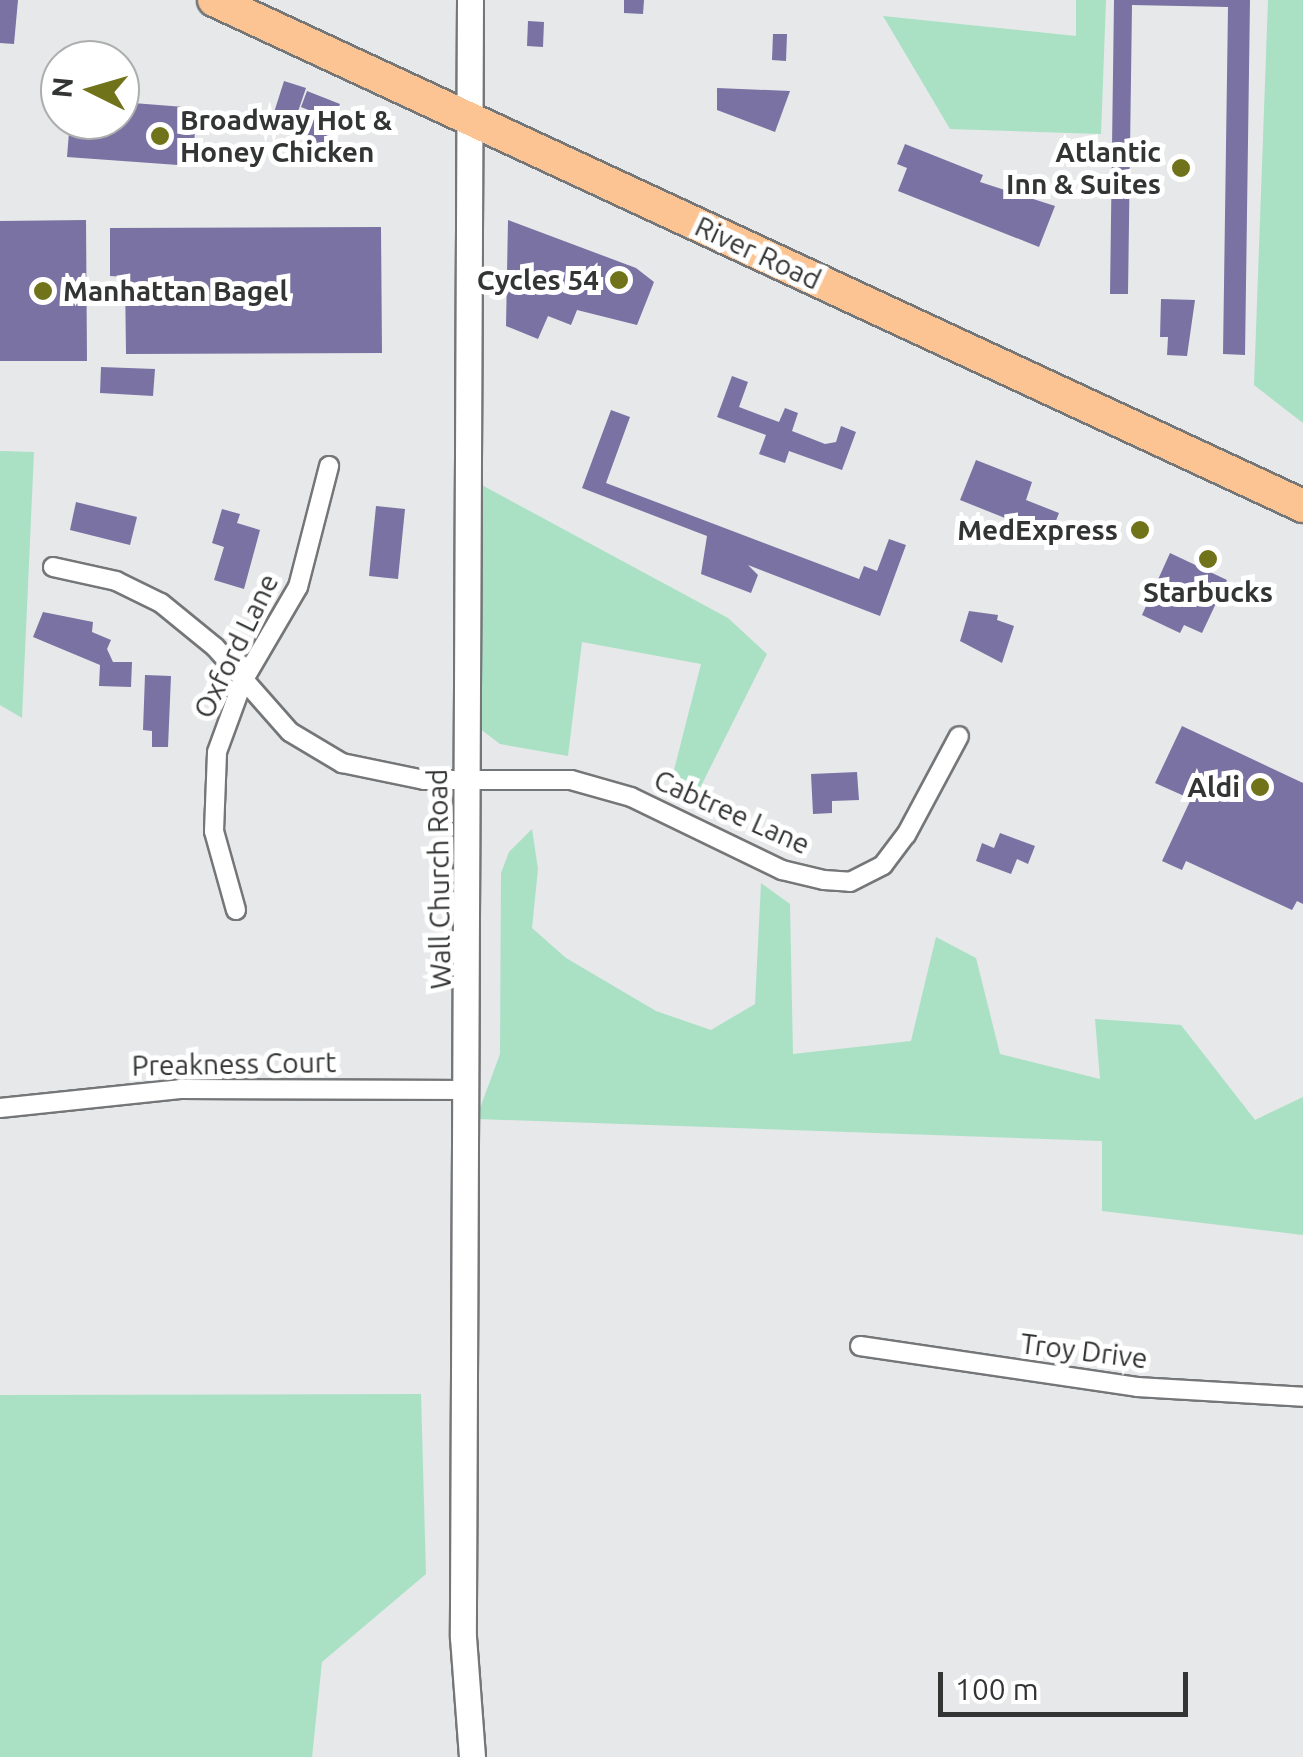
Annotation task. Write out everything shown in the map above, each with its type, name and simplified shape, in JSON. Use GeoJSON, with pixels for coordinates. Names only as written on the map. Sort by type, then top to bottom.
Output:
{"type":"FeatureCollection","features":[{"type":"Feature","properties":{"kind":"highway","name":"River Road"},"geometry":{"type":"LineString","coordinates":[[214,0],[1303,506]]}},
{"type":"Feature","properties":{"kind":"street","name":"Wall Church Road"},"geometry":{"type":"LineString","coordinates":[[470,0],[473,122],[467,781],[469,1090],[463,1637],[472,1757]]}},
{"type":"Feature","properties":{"kind":"street","name":"Oxford Lane"},"geometry":{"type":"LineString","coordinates":[[236,910],[218,860],[212,776],[243,681],[298,587],[329,466]]}},
{"type":"Feature","properties":{"kind":"street","name":"Cabtree Lane"},"geometry":{"type":"LineString","coordinates":[[53,567],[116,581],[161,603],[290,732],[342,763],[394,777],[585,784],[631,797],[782,870],[850,882],[882,865],[906,835],[959,736]]}},
{"type":"Feature","properties":{"kind":"street","name":"Preakness Court"},"geometry":{"type":"LineString","coordinates":[[0,1108],[180,1089],[469,1090]]}},
{"type":"Feature","properties":{"kind":"street","name":"Troy Drive"},"geometry":{"type":"LineString","coordinates":[[860,1346],[1137,1387],[1303,1397]]}},
{"type":"Feature","properties":{"kind":"green space"},"geometry":{"type":"Polygon","coordinates":[[[1076,0],[1106,0],[1101,134],[950,129],[883,16],[1076,36],[1076,0]]]}},
{"type":"Feature","properties":{"kind":"green space"},"geometry":{"type":"Polygon","coordinates":[[[1268,0],[1303,0],[1303,423],[1254,385],[1268,0]]]}},
{"type":"Feature","properties":{"kind":"green space"},"geometry":{"type":"Polygon","coordinates":[[[0,451],[34,452],[22,718],[0,705],[0,451]]]}},
{"type":"Feature","properties":{"kind":"green space"},"geometry":{"type":"Polygon","coordinates":[[[476,482],[728,618],[767,654],[700,788],[672,778],[701,664],[582,642],[568,756],[500,744],[479,728],[476,482]]]}},
{"type":"Feature","properties":{"kind":"green space"},"geometry":{"type":"Polygon","coordinates":[[[532,829],[538,869],[532,928],[566,958],[656,1011],[711,1030],[755,1004],[761,883],[790,904],[793,1054],[911,1041],[936,937],[976,958],[1000,1054],[1100,1079],[1095,1019],[1181,1025],[1255,1120],[1303,1097],[1303,1235],[1102,1211],[1102,1141],[476,1119],[500,1054],[501,873],[509,852],[532,829]]]}},
{"type":"Feature","properties":{"kind":"green space"},"geometry":{"type":"Polygon","coordinates":[[[421,1394],[426,1574],[322,1662],[312,1757],[0,1757],[0,1395],[421,1394]]]}},
{"type":"Feature","properties":{"kind":"building"},"geometry":{"type":"Polygon","coordinates":[[[0,0],[18,0],[14,44],[0,43],[0,0]]]}},
{"type":"Feature","properties":{"kind":"building"},"geometry":{"type":"Polygon","coordinates":[[[624,0],[644,0],[643,14],[624,13],[624,0]]]}},
{"type":"Feature","properties":{"kind":"building"},"geometry":{"type":"Polygon","coordinates":[[[1114,0],[1250,0],[1245,355],[1223,354],[1228,7],[1132,5],[1128,294],[1110,294],[1114,0]]]}},
{"type":"Feature","properties":{"kind":"building"},"geometry":{"type":"Polygon","coordinates":[[[528,21],[544,22],[543,47],[527,46],[528,21]]]}},
{"type":"Feature","properties":{"kind":"building"},"geometry":{"type":"Polygon","coordinates":[[[773,34],[787,34],[786,61],[772,60],[773,34]]]}},
{"type":"Feature","properties":{"kind":"building"},"geometry":{"type":"Polygon","coordinates":[[[284,81],[306,88],[292,129],[271,122],[284,81]]]}},
{"type":"Feature","properties":{"kind":"building"},"geometry":{"type":"Polygon","coordinates":[[[717,88],[790,91],[775,132],[717,110],[717,88]]]}},
{"type":"Feature","properties":{"kind":"building"},"geometry":{"type":"Polygon","coordinates":[[[307,91],[340,104],[321,151],[304,144],[316,113],[301,107],[307,91]]]}},
{"type":"Feature","properties":{"kind":"building"},"geometry":{"type":"Polygon","coordinates":[[[140,104],[197,108],[192,166],[67,157],[68,140],[140,140],[140,104]]]}},
{"type":"Feature","properties":{"kind":"building"},"geometry":{"type":"Polygon","coordinates":[[[905,144],[983,175],[980,182],[1055,206],[1039,247],[898,191],[907,168],[897,164],[905,144]]]}},
{"type":"Feature","properties":{"kind":"building","name":"Manhattan Bagel"},"geometry":{"type":"Polygon","coordinates":[[[86,220],[87,361],[0,361],[0,221],[86,220]]]}},
{"type":"Feature","properties":{"kind":"building"},"geometry":{"type":"Polygon","coordinates":[[[508,220],[636,268],[654,282],[637,325],[577,310],[571,325],[548,316],[538,339],[506,326],[508,220]]]}},
{"type":"Feature","properties":{"kind":"building"},"geometry":{"type":"Polygon","coordinates":[[[381,227],[382,353],[126,354],[125,277],[110,276],[110,228],[381,227]]]}},
{"type":"Feature","properties":{"kind":"building"},"geometry":{"type":"Polygon","coordinates":[[[1161,299],[1195,300],[1187,356],[1167,355],[1168,337],[1160,337],[1161,299]]]}},
{"type":"Feature","properties":{"kind":"building"},"geometry":{"type":"Polygon","coordinates":[[[101,367],[155,369],[153,396],[100,393],[101,367]]]}},
{"type":"Feature","properties":{"kind":"building"},"geometry":{"type":"Polygon","coordinates":[[[732,376],[748,382],[739,407],[779,422],[785,408],[798,413],[792,431],[825,444],[836,442],[841,426],[856,432],[842,470],[789,451],[785,463],[759,454],[766,435],[717,417],[732,376]]]}},
{"type":"Feature","properties":{"kind":"building"},"geometry":{"type":"Polygon","coordinates":[[[611,410],[630,417],[606,483],[859,579],[864,566],[877,571],[889,539],[906,545],[880,616],[748,565],[758,575],[751,593],[701,574],[707,536],[582,488],[611,410]]]}},
{"type":"Feature","properties":{"kind":"building"},"geometry":{"type":"Polygon","coordinates":[[[976,460],[1032,482],[1026,500],[1059,513],[1050,536],[960,500],[976,460]]]}},
{"type":"Feature","properties":{"kind":"building"},"geometry":{"type":"Polygon","coordinates":[[[76,502],[137,517],[130,545],[70,530],[76,502]]]}},
{"type":"Feature","properties":{"kind":"building"},"geometry":{"type":"Polygon","coordinates":[[[376,506],[405,509],[398,579],[369,576],[376,506]]]}},
{"type":"Feature","properties":{"kind":"building"},"geometry":{"type":"Polygon","coordinates":[[[222,509],[240,514],[237,523],[260,530],[244,589],[214,580],[224,547],[212,543],[222,509]]]}},
{"type":"Feature","properties":{"kind":"building"},"geometry":{"type":"Polygon","coordinates":[[[1170,553],[1227,580],[1202,633],[1184,625],[1180,633],[1142,615],[1170,553]]]}},
{"type":"Feature","properties":{"kind":"building"},"geometry":{"type":"Polygon","coordinates":[[[969,611],[998,615],[997,620],[1014,626],[1002,663],[960,641],[969,611]]]}},
{"type":"Feature","properties":{"kind":"building"},"geometry":{"type":"Polygon","coordinates":[[[43,612],[93,622],[92,632],[111,640],[107,649],[113,662],[132,662],[131,687],[99,686],[100,665],[33,637],[43,612]]]}},
{"type":"Feature","properties":{"kind":"building"},"geometry":{"type":"Polygon","coordinates":[[[145,675],[171,676],[168,747],[152,747],[152,731],[143,730],[145,675]]]}},
{"type":"Feature","properties":{"kind":"building"},"geometry":{"type":"Polygon","coordinates":[[[1182,726],[1303,783],[1303,904],[1297,901],[1292,910],[1186,861],[1182,870],[1162,861],[1191,799],[1155,783],[1182,726]]]}},
{"type":"Feature","properties":{"kind":"building"},"geometry":{"type":"Polygon","coordinates":[[[857,772],[859,800],[832,801],[832,813],[813,814],[811,774],[857,772]]]}},
{"type":"Feature","properties":{"kind":"building"},"geometry":{"type":"Polygon","coordinates":[[[1000,833],[1035,846],[1028,864],[1017,859],[1011,874],[976,861],[982,843],[994,848],[1000,833]]]}},
{"type":"Feature","properties":{"kind":"place","name":"Broadway Hot & Honey Chicken"},"geometry":{"type":"Point","coordinates":[160,136]}},
{"type":"Feature","properties":{"kind":"place","name":"Atlantic Inn & Suites"},"geometry":{"type":"Point","coordinates":[1181,168]}},
{"type":"Feature","properties":{"kind":"place","name":"Cycles 54"},"geometry":{"type":"Point","coordinates":[619,280]}},
{"type":"Feature","properties":{"kind":"place","name":"Manhattan Bagel"},"geometry":{"type":"Point","coordinates":[43,291]}},
{"type":"Feature","properties":{"kind":"place","name":"MedExpress"},"geometry":{"type":"Point","coordinates":[1140,530]}},
{"type":"Feature","properties":{"kind":"place","name":"Starbucks"},"geometry":{"type":"Point","coordinates":[1208,559]}},
{"type":"Feature","properties":{"kind":"place","name":"Aldi"},"geometry":{"type":"Point","coordinates":[1260,787]}}]}
